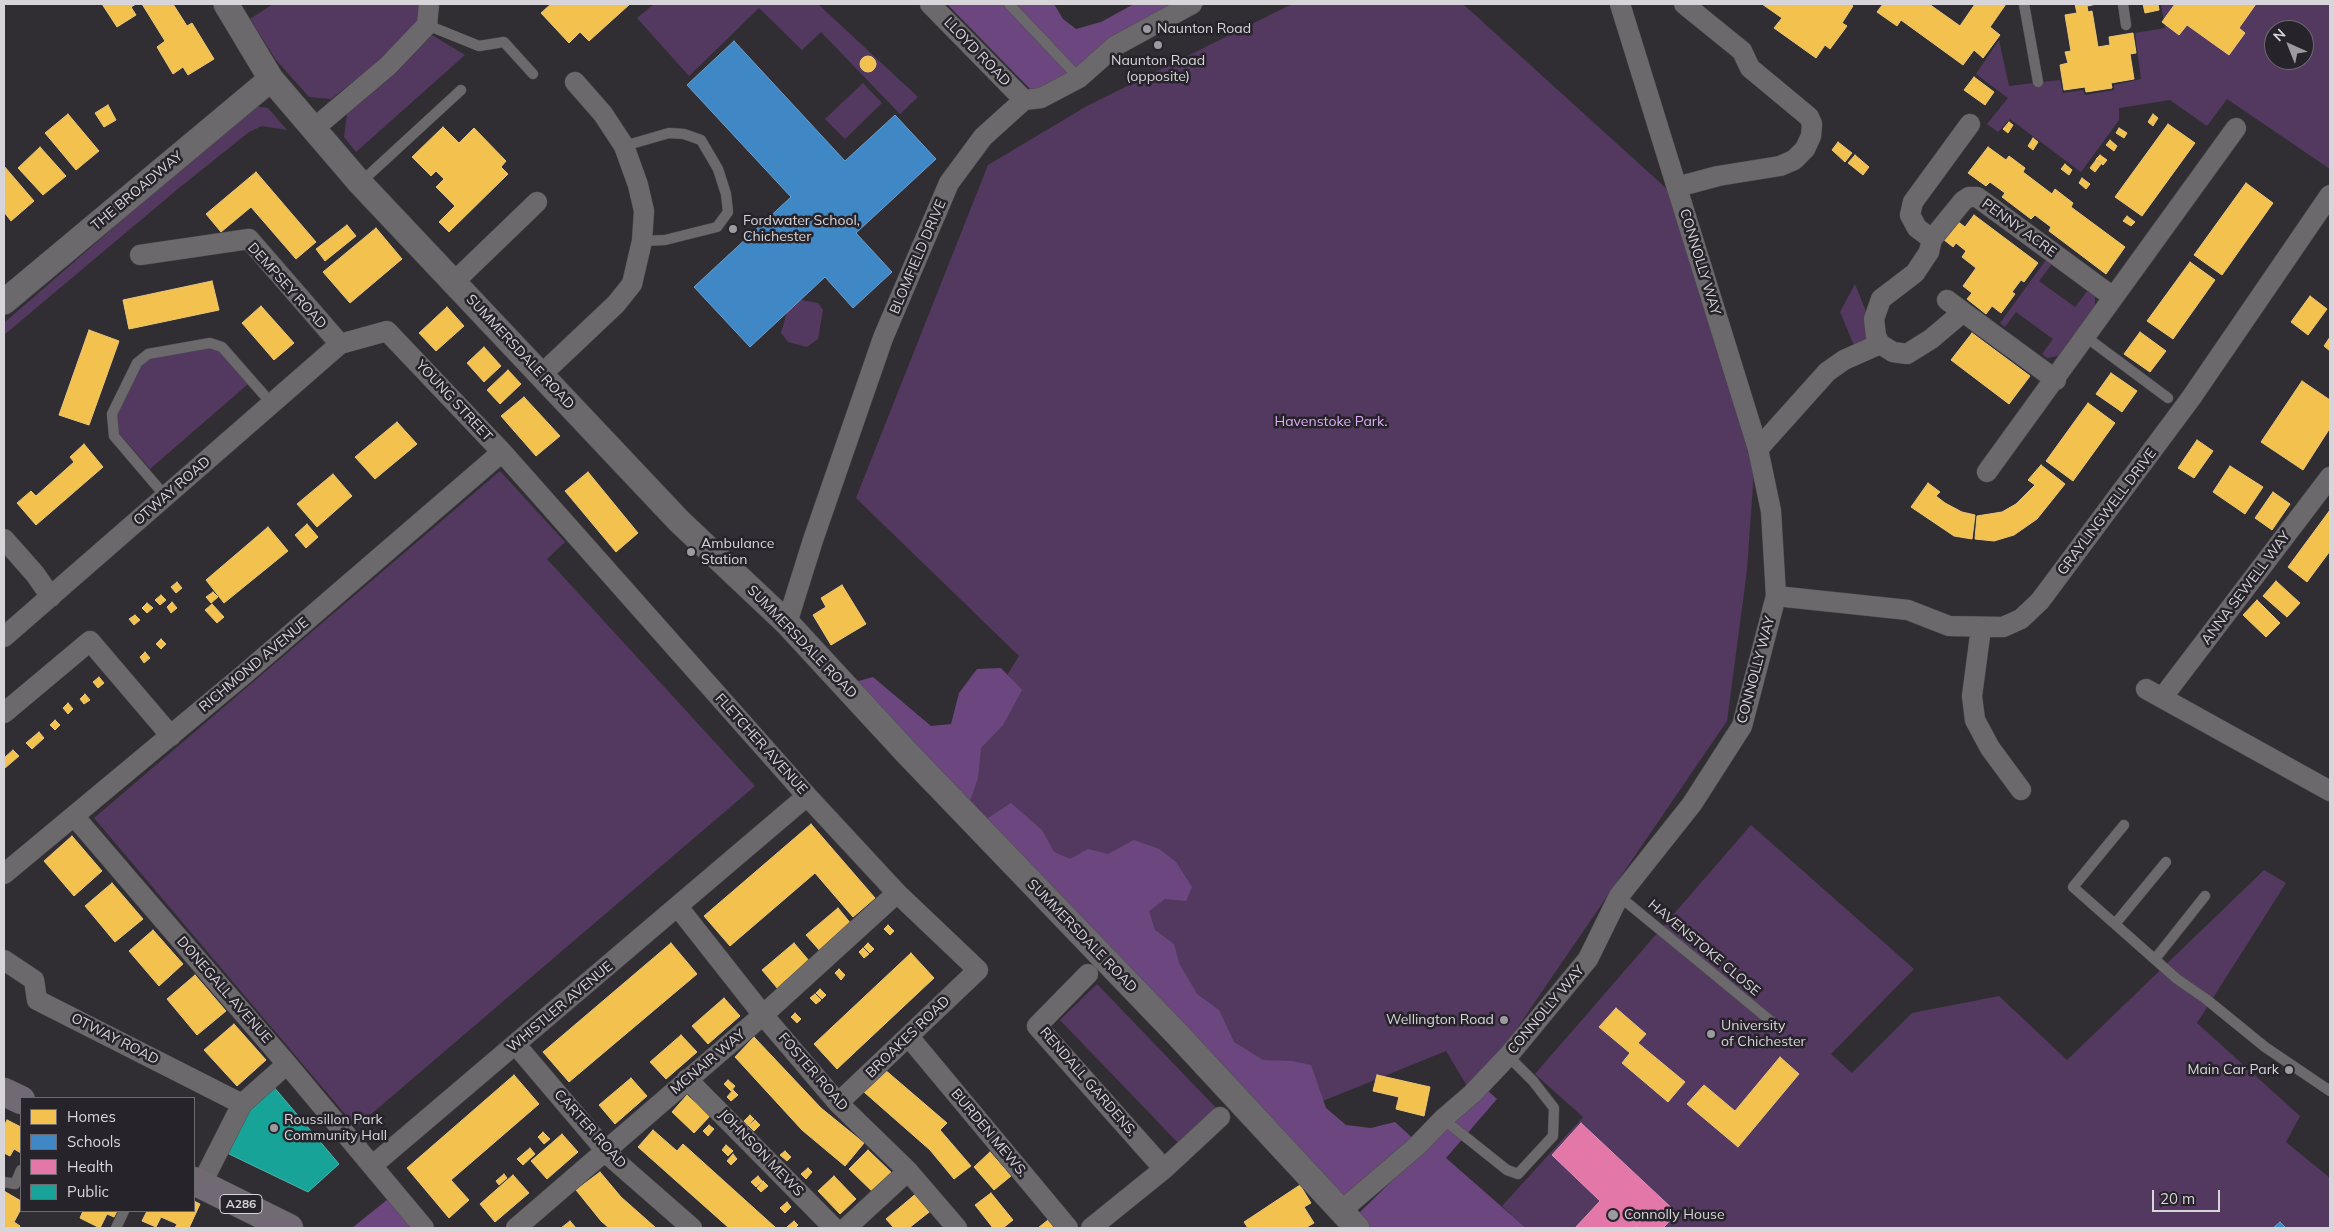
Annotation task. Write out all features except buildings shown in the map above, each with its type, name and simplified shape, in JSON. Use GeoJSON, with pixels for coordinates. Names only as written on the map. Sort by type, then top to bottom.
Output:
{"type":"FeatureCollection","features":[{"type":"Feature","properties":{"kind":"main road"},"geometry":{"type":"LineString","coordinates":[[4,1092],[20,1100]]}},
{"type":"Feature","properties":{"kind":"main road","name":"A286"},"geometry":{"type":"LineString","coordinates":[[197,1183],[260,1222],[289,1228]]}},
{"type":"Feature","properties":{"kind":"street","name":"SUMMERSDALE ROAD"},"geometry":{"type":"LineString","coordinates":[[226,4],[271,79],[312,130],[360,183],[679,521],[787,623],[907,753],[1177,1034],[1352,1223]]}},
{"type":"Feature","properties":{"kind":"street"},"geometry":{"type":"LineString","coordinates":[[312,130],[388,66],[427,25],[429,4]]}},
{"type":"Feature","properties":{"kind":"street","name":"LLOYD ROAD"},"geometry":{"type":"LineString","coordinates":[[930,4],[1024,100]]}},
{"type":"Feature","properties":{"kind":"street","name":"BLOMFIELD DRIVE"},"geometry":{"type":"LineString","coordinates":[[787,623],[813,540],[883,338],[950,183],[984,137],[1024,100],[1041,98],[1079,78],[1116,46],[1192,4]]}},
{"type":"Feature","properties":{"kind":"street","name":"CONNOLLY WAY"},"geometry":{"type":"LineString","coordinates":[[1352,1223],[1416,1146],[1472,1094],[1508,1056],[1588,959],[1619,896],[1692,804],[1742,726],[1776,596],[1771,511],[1758,449],[1620,4]]}},
{"type":"Feature","properties":{"kind":"street"},"geometry":{"type":"LineString","coordinates":[[1677,187],[1718,176],[1780,166],[1794,160],[1805,149],[1811,136],[1812,124],[1809,117],[1750,68],[1742,51],[1684,4]]}},
{"type":"Feature","properties":{"kind":"street","name":"THE BROADWAY"},"geometry":{"type":"LineString","coordinates":[[4,302],[271,79]]}},
{"type":"Feature","properties":{"kind":"street"},"geometry":{"type":"LineString","coordinates":[[542,374],[616,304],[632,284],[642,240],[644,211],[638,184],[624,146],[603,114],[575,82]]}},
{"type":"Feature","properties":{"kind":"street"},"geometry":{"type":"LineString","coordinates":[[1932,239],[1917,228],[1910,215],[1913,202],[1970,124]]}},
{"type":"Feature","properties":{"kind":"street"},"geometry":{"type":"LineString","coordinates":[[1988,472],[2236,128]]}},
{"type":"Feature","properties":{"kind":"street","name":"GRAYLINGWELL DRIVE"},"geometry":{"type":"LineString","coordinates":[[1776,596],[1908,610],[1949,626],[2003,627],[2021,619],[2040,601],[2191,398],[2330,194]]}},
{"type":"Feature","properties":{"kind":"street","name":"PENNY ACRE"},"geometry":{"type":"LineString","coordinates":[[1880,344],[1876,336],[1874,319],[1882,299],[1915,273],[1929,252],[1932,239],[1963,201],[1970,196],[1977,197],[2113,298]]}},
{"type":"Feature","properties":{"kind":"street"},"geometry":{"type":"LineString","coordinates":[[454,282],[537,202]]}},
{"type":"Feature","properties":{"kind":"street","name":"DEMPSEY ROAD"},"geometry":{"type":"LineString","coordinates":[[140,255],[249,240],[340,344]]}},
{"type":"Feature","properties":{"kind":"street"},"geometry":{"type":"LineString","coordinates":[[1947,300],[2056,380]]}},
{"type":"Feature","properties":{"kind":"street"},"geometry":{"type":"LineString","coordinates":[[1758,449],[1827,372],[1844,360],[1880,344],[1893,352],[1907,354],[1931,339],[1964,312]]}},
{"type":"Feature","properties":{"kind":"street","name":"YOUNG STREET"},"geometry":{"type":"LineString","coordinates":[[340,344],[388,331],[502,452],[552,510]]}},
{"type":"Feature","properties":{"kind":"street","name":"OTWAY ROAD"},"geometry":{"type":"LineString","coordinates":[[4,637],[340,344]]}},
{"type":"Feature","properties":{"kind":"street","name":"RICHMOND AVENUE"},"geometry":{"type":"LineString","coordinates":[[4,874],[171,736],[502,452]]}},
{"type":"Feature","properties":{"kind":"street","name":"ANNA SEWELL WAY"},"geometry":{"type":"LineString","coordinates":[[2330,477],[2154,694],[2330,791]]}},
{"type":"Feature","properties":{"kind":"street","name":"FLETCHER AVENUE"},"geometry":{"type":"LineString","coordinates":[[552,510],[807,796],[897,893],[978,970]]}},
{"type":"Feature","properties":{"kind":"street"},"geometry":{"type":"LineString","coordinates":[[4,539],[35,574],[51,596]]}},
{"type":"Feature","properties":{"kind":"street"},"geometry":{"type":"LineString","coordinates":[[1981,628],[1972,696],[1975,720],[1990,748],[2021,790]]}},
{"type":"Feature","properties":{"kind":"street"},"geometry":{"type":"LineString","coordinates":[[4,713],[90,641],[171,736]]}},
{"type":"Feature","properties":{"kind":"street","name":"WHISTLER AVENUE"},"geometry":{"type":"LineString","coordinates":[[373,1165],[678,908],[807,796]]}},
{"type":"Feature","properties":{"kind":"street","name":"DONEGALL AVENUE"},"geometry":{"type":"LineString","coordinates":[[74,816],[373,1165]]}},
{"type":"Feature","properties":{"kind":"street","name":"MCNAIR WAY"},"geometry":{"type":"LineString","coordinates":[[516,1228],[763,1015],[897,893]]}},
{"type":"Feature","properties":{"kind":"street","name":"FOSTER ROAD"},"geometry":{"type":"LineString","coordinates":[[678,908],[763,1015],[838,1103],[908,1171],[957,1228]]}},
{"type":"Feature","properties":{"kind":"street","name":"OTWAY ROAD"},"geometry":{"type":"LineString","coordinates":[[4,960],[34,980],[38,1000],[242,1104]]}},
{"type":"Feature","properties":{"kind":"street","name":"BROAKES ROAD"},"geometry":{"type":"LineString","coordinates":[[838,1103],[978,970]]}},
{"type":"Feature","properties":{"kind":"street","name":"RENDALL GARDENS."},"geometry":{"type":"LineString","coordinates":[[1088,974],[1037,1026],[1164,1169]]}},
{"type":"Feature","properties":{"kind":"street","name":"BURDEN MEWS."},"geometry":{"type":"LineString","coordinates":[[909,1037],[1068,1228]]}},
{"type":"Feature","properties":{"kind":"street","name":"CARTER ROAD"},"geometry":{"type":"LineString","coordinates":[[516,1045],[612,1158],[692,1228]]}},
{"type":"Feature","properties":{"kind":"street"},"geometry":{"type":"LineString","coordinates":[[197,1183],[242,1104],[287,1064]]}},
{"type":"Feature","properties":{"kind":"street","name":"JOHNSON MEWS"},"geometry":{"type":"LineString","coordinates":[[687,1079],[834,1228]]}},
{"type":"Feature","properties":{"kind":"street"},"geometry":{"type":"LineString","coordinates":[[1091,1228],[1164,1169],[1220,1117]]}},
{"type":"Feature","properties":{"kind":"street"},"geometry":{"type":"LineString","coordinates":[[373,1165],[424,1228]]}},
{"type":"Feature","properties":{"kind":"street"},"geometry":{"type":"LineString","coordinates":[[846,1228],[908,1171]]}},
{"type":"Feature","properties":{"kind":"lane"},"geometry":{"type":"LineString","coordinates":[[1009,4],[1079,78]]}},
{"type":"Feature","properties":{"kind":"lane"},"geometry":{"type":"LineString","coordinates":[[2024,4],[2038,82]]}},
{"type":"Feature","properties":{"kind":"lane"},"geometry":{"type":"LineString","coordinates":[[2123,4],[2126,25]]}},
{"type":"Feature","properties":{"kind":"lane"},"geometry":{"type":"LineString","coordinates":[[427,25],[479,46],[504,42],[533,74]]}},
{"type":"Feature","properties":{"kind":"lane"},"geometry":{"type":"LineString","coordinates":[[360,183],[461,90]]}},
{"type":"Feature","properties":{"kind":"lane"},"geometry":{"type":"LineString","coordinates":[[624,146],[669,133],[684,134],[701,140],[718,169],[726,194],[728,212],[717,228],[666,240],[642,240]]}},
{"type":"Feature","properties":{"kind":"lane"},"geometry":{"type":"LineString","coordinates":[[2086,338],[2168,398]]}},
{"type":"Feature","properties":{"kind":"lane"},"geometry":{"type":"LineString","coordinates":[[166,497],[114,436],[112,414],[137,363],[148,354],[210,343],[222,347],[272,404]]}},
{"type":"Feature","properties":{"kind":"lane"},"geometry":{"type":"LineString","coordinates":[[2124,825],[2073,887],[2177,979],[2206,999],[2265,1047],[2330,1091]]}},
{"type":"Feature","properties":{"kind":"lane"},"geometry":{"type":"LineString","coordinates":[[2115,924],[2166,862]]}},
{"type":"Feature","properties":{"kind":"lane","name":"HAVENSTOKE CLOSE"},"geometry":{"type":"LineString","coordinates":[[1619,896],[1772,1022]]}},
{"type":"Feature","properties":{"kind":"lane"},"geometry":{"type":"LineString","coordinates":[[2155,959],[2205,896]]}},
{"type":"Feature","properties":{"kind":"lane"},"geometry":{"type":"LineString","coordinates":[[1443,1119],[1507,1170],[1518,1174],[1553,1136],[1554,1108],[1533,1081],[1508,1056]]}},
{"type":"Feature","properties":{"kind":"lane"},"geometry":{"type":"LineString","coordinates":[[4,1182],[14,1184],[20,1172]]}},
{"type":"Feature","properties":{"kind":"lane"},"geometry":{"type":"LineString","coordinates":[[116,1228],[124,1212]]}},
{"type":"Feature","properties":{"kind":"green space"},"geometry":{"type":"Polygon","coordinates":[[[273,4],[419,4],[417,23],[381,60],[331,99],[309,97],[276,60],[250,19],[273,4]]]}},
{"type":"Feature","properties":{"kind":"green space"},"geometry":{"type":"Polygon","coordinates":[[[654,4],[818,4],[918,97],[900,114],[821,32],[802,50],[759,8],[689,76],[637,18],[654,4]]]}},
{"type":"Feature","properties":{"kind":"green space","name":"Havenstoke Park."},"geometry":{"type":"Polygon","coordinates":[[[1292,4],[1463,4],[1667,189],[1754,471],[1747,570],[1727,721],[1472,1094],[1446,1051],[1271,1122],[942,780],[1019,656],[856,498],[988,165],[1087,106],[1292,4]]]}},
{"type":"Feature","properties":{"kind":"green space"},"geometry":{"type":"Polygon","coordinates":[[[2161,4],[2330,4],[2330,169],[2227,99],[2207,126],[2170,100],[2119,108],[2119,120],[2081,172],[2010,119],[1998,132],[1987,124],[2008,98],[1976,74],[1999,40],[2009,86],[2060,80],[2063,93],[2083,90],[2085,95],[2114,90],[2114,85],[2141,79],[2135,33],[2165,28],[2161,4]]]}},
{"type":"Feature","properties":{"kind":"green space"},"geometry":{"type":"Polygon","coordinates":[[[432,35],[465,55],[356,152],[344,137],[347,114],[395,74],[432,35]]]}},
{"type":"Feature","properties":{"kind":"green space"},"geometry":{"type":"Polygon","coordinates":[[[863,83],[882,103],[845,139],[825,119],[863,83]]]}},
{"type":"Feature","properties":{"kind":"green space"},"geometry":{"type":"Polygon","coordinates":[[[253,106],[268,108],[287,130],[262,126],[249,132],[179,188],[4,335],[4,323],[253,106]]]}},
{"type":"Feature","properties":{"kind":"green space"},"geometry":{"type":"Polygon","coordinates":[[[2046,260],[2052,264],[2039,281],[2075,307],[2088,290],[2095,295],[2095,305],[2058,356],[2047,358],[2042,354],[2053,339],[2016,312],[2005,327],[2000,323],[2046,260]]]}},
{"type":"Feature","properties":{"kind":"green space"},"geometry":{"type":"Polygon","coordinates":[[[1855,284],[1869,319],[1869,345],[1856,350],[1840,312],[1855,284]]]}},
{"type":"Feature","properties":{"kind":"green space"},"geometry":{"type":"Polygon","coordinates":[[[796,299],[818,303],[823,310],[818,339],[807,347],[788,342],[781,333],[789,305],[796,299]]]}},
{"type":"Feature","properties":{"kind":"green space"},"geometry":{"type":"Polygon","coordinates":[[[208,347],[220,351],[248,384],[150,469],[118,432],[117,415],[140,366],[151,358],[208,347]]]}},
{"type":"Feature","properties":{"kind":"green space"},"geometry":{"type":"Polygon","coordinates":[[[500,471],[565,542],[547,559],[755,786],[356,1127],[94,818],[500,471]]]}},
{"type":"Feature","properties":{"kind":"green space","name":"University of Chichester"},"geometry":{"type":"Polygon","coordinates":[[[1751,825],[1914,969],[1831,1054],[1852,1073],[1912,1013],[1999,996],[2067,1060],[2264,870],[2286,883],[2197,1023],[2300,1116],[2286,1142],[2330,1178],[2330,1228],[1526,1228],[1502,1206],[1583,1117],[1535,1074],[1751,825]]]}},
{"type":"Feature","properties":{"kind":"green space"},"geometry":{"type":"Polygon","coordinates":[[[1097,984],[1219,1111],[1181,1146],[1060,1020],[1097,984]]]}},
{"type":"Feature","properties":{"kind":"shaded area"},"geometry":{"type":"Polygon","coordinates":[[[947,4],[1054,4],[1063,19],[1076,29],[1101,22],[1134,4],[1206,4],[1034,93],[947,4]]]}},
{"type":"Feature","properties":{"kind":"shaded area"},"geometry":{"type":"Polygon","coordinates":[[[1001,668],[1022,690],[1003,725],[981,748],[978,778],[968,807],[855,682],[873,677],[931,726],[951,724],[959,693],[977,669],[1001,668]]]}},
{"type":"Feature","properties":{"kind":"shaded area"},"geometry":{"type":"Polygon","coordinates":[[[1011,803],[1042,830],[1054,852],[1070,859],[1088,849],[1108,854],[1134,840],[1159,849],[1176,862],[1192,887],[1186,901],[1165,899],[1149,911],[1155,930],[1174,944],[1179,963],[1197,994],[1219,1010],[1234,1042],[1263,1060],[1292,1061],[1311,1065],[1326,1108],[1346,1125],[1371,1128],[1395,1122],[1419,1144],[1352,1206],[982,822],[1011,803]]]}},
{"type":"Feature","properties":{"kind":"shaded area"},"geometry":{"type":"Polygon","coordinates":[[[1486,1089],[1497,1099],[1446,1158],[1526,1228],[1371,1228],[1358,1214],[1486,1089]]]}},
{"type":"Feature","properties":{"kind":"shaded area"},"geometry":{"type":"Polygon","coordinates":[[[393,1195],[420,1228],[352,1228],[393,1195]]]}},
{"type":"Feature","properties":{"kind":"place","name":"Naunton Road"},"geometry":{"type":"Point","coordinates":[1147,29]}},
{"type":"Feature","properties":{"kind":"place","name":"Naunton Road (opposite)"},"geometry":{"type":"Point","coordinates":[1158,45]}},
{"type":"Feature","properties":{"kind":"place","name":"Fordwater School, Chichester"},"geometry":{"type":"Point","coordinates":[733,229]}},
{"type":"Feature","properties":{"kind":"place","name":"Ambulance Station"},"geometry":{"type":"Point","coordinates":[691,552]}},
{"type":"Feature","properties":{"kind":"place","name":"Wellington Road"},"geometry":{"type":"Point","coordinates":[1504,1020]}},
{"type":"Feature","properties":{"kind":"place","name":"University of Chichester"},"geometry":{"type":"Point","coordinates":[1711,1034]}},
{"type":"Feature","properties":{"kind":"place","name":"Main Car Park"},"geometry":{"type":"Point","coordinates":[2289,1070]}},
{"type":"Feature","properties":{"kind":"place","name":"Roussillon Park Community Hall"},"geometry":{"type":"Point","coordinates":[274,1128]}},
{"type":"Feature","properties":{"kind":"place","name":"Connolly House"},"geometry":{"type":"Point","coordinates":[1613,1215]}}]}
